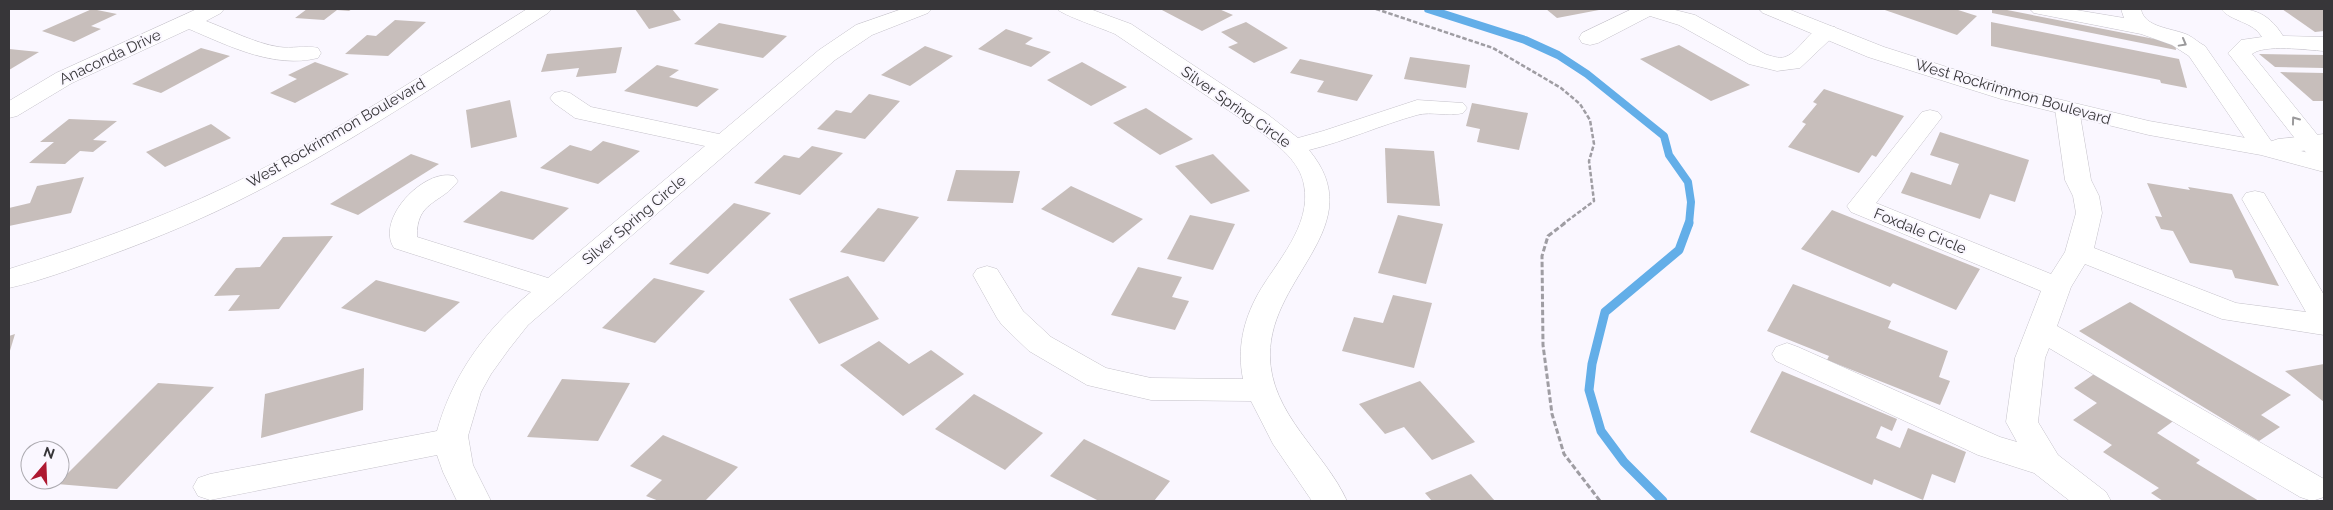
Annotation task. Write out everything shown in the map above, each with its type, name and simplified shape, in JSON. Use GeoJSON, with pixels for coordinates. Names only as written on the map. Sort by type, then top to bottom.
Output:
{"type":"FeatureCollection","features":[{"type":"Feature","properties":{"kind":"street","name":"Anaconda Drive"},"geometry":{"type":"LineString","coordinates":[[9,111],[64,78],[214,9]]}},
{"type":"Feature","properties":{"kind":"street","name":"West Rockrimmon Boulevard"},"geometry":{"type":"LineString","coordinates":[[9,279],[51,266],[143,232],[269,176],[541,9]]}},
{"type":"Feature","properties":{"kind":"street","name":"Silver Spring Circle"},"geometry":{"type":"LineString","coordinates":[[474,501],[459,474],[452,440],[459,407],[469,381],[483,360],[518,318],[826,55],[864,30],[921,9]]}},
{"type":"Feature","properties":{"kind":"street","name":"Silver Spring Circle"},"geometry":{"type":"LineString","coordinates":[[1068,9],[1098,18],[1123,29],[1266,125],[1293,146],[1311,168],[1319,195],[1315,220],[1303,246],[1272,295],[1262,318],[1255,363],[1262,390],[1278,424],[1330,501]]}},
{"type":"Feature","properties":{"kind":"street"},"geometry":{"type":"LineString","coordinates":[[1590,38],[1648,9],[1687,20],[1757,59],[1777,64],[1792,63],[1827,32]]}},
{"type":"Feature","properties":{"kind":"street","name":"West Rockrimmon Boulevard"},"geometry":{"type":"LineString","coordinates":[[1770,9],[1876,52],[1946,75],[2067,109],[2149,128],[2264,148],[2324,165]]}},
{"type":"Feature","properties":{"kind":"street"},"geometry":{"type":"LineString","coordinates":[[2041,9],[2145,28],[2180,40],[2197,51],[2264,148]]}},
{"type":"Feature","properties":{"kind":"street"},"geometry":{"type":"LineString","coordinates":[[2131,9],[2137,22],[2145,28]]}},
{"type":"Feature","properties":{"kind":"street"},"geometry":{"type":"LineString","coordinates":[[2232,9],[2261,23],[2273,34],[2274,42]]}},
{"type":"Feature","properties":{"kind":"street"},"geometry":{"type":"LineString","coordinates":[[189,21],[236,41],[279,54],[310,53]]}},
{"type":"Feature","properties":{"kind":"street"},"geometry":{"type":"LineString","coordinates":[[2320,148],[2239,53],[2249,45],[2274,42],[2324,44]]}},
{"type":"Feature","properties":{"kind":"street"},"geometry":{"type":"LineString","coordinates":[[562,98],[583,114],[724,143]]}},
{"type":"Feature","properties":{"kind":"street"},"geometry":{"type":"LineString","coordinates":[[1293,146],[1331,137],[1417,108],[1455,108]]}},
{"type":"Feature","properties":{"kind":"street"},"geometry":{"type":"LineString","coordinates":[[2046,464],[2022,422],[2030,358],[2057,287],[2079,252],[2089,213],[2086,196],[2078,180],[2067,109]]}},
{"type":"Feature","properties":{"kind":"street","name":"Foxdale Circle"},"geometry":{"type":"LineString","coordinates":[[1930,117],[1860,206],[2057,287]]}},
{"type":"Feature","properties":{"kind":"street","name":"West Rockrimmon Boulevard"},"geometry":{"type":"LineString","coordinates":[[2264,148],[2320,148]]}},
{"type":"Feature","properties":{"kind":"street"},"geometry":{"type":"LineString","coordinates":[[445,181],[418,199],[408,213],[403,230],[404,242],[553,289]]}},
{"type":"Feature","properties":{"kind":"street"},"geometry":{"type":"LineString","coordinates":[[2255,199],[2324,319]]}},
{"type":"Feature","properties":{"kind":"street"},"geometry":{"type":"LineString","coordinates":[[2079,252],[2232,312],[2324,325]]}},
{"type":"Feature","properties":{"kind":"street"},"geometry":{"type":"LineString","coordinates":[[987,275],[1012,318],[1040,344],[1098,377],[1151,389],[1262,390]]}},
{"type":"Feature","properties":{"kind":"street"},"geometry":{"type":"LineString","coordinates":[[2040,330],[2312,488]]}},
{"type":"Feature","properties":{"kind":"street"},"geometry":{"type":"LineString","coordinates":[[1787,354],[1989,446],[2046,464],[2094,501]]}},
{"type":"Feature","properties":{"kind":"street"},"geometry":{"type":"LineString","coordinates":[[210,487],[452,440]]}},
{"type":"Feature","properties":{"kind":"path"},"geometry":{"type":"LineString","coordinates":[[1376,9],[1493,48],[1561,88],[1580,104],[1590,120],[1594,144],[1589,161],[1594,201],[1548,236],[1542,256],[1543,345],[1552,414],[1564,454],[1600,501]]}},
{"type":"Feature","properties":{"kind":"building"},"geometry":{"type":"Polygon","coordinates":[[[92,9],[117,14],[91,26],[101,29],[74,42],[42,31],[92,9]]]}},
{"type":"Feature","properties":{"kind":"building"},"geometry":{"type":"Polygon","coordinates":[[[307,9],[352,9],[349,11],[337,10],[324,20],[295,18],[307,9]]]}},
{"type":"Feature","properties":{"kind":"building"},"geometry":{"type":"Polygon","coordinates":[[[635,9],[672,9],[681,20],[649,29],[635,9]]]}},
{"type":"Feature","properties":{"kind":"building"},"geometry":{"type":"Polygon","coordinates":[[[1160,9],[1219,9],[1233,15],[1202,31],[1160,9]]]}},
{"type":"Feature","properties":{"kind":"building"},"geometry":{"type":"Polygon","coordinates":[[[1546,9],[1598,9],[1599,10],[1557,18],[1546,9]]]}},
{"type":"Feature","properties":{"kind":"building"},"geometry":{"type":"Polygon","coordinates":[[[1882,9],[1955,9],[1977,16],[1957,35],[1882,9]]]}},
{"type":"Feature","properties":{"kind":"building"},"geometry":{"type":"Polygon","coordinates":[[[1992,9],[2002,9],[2175,43],[2176,50],[1992,13],[1992,9]]]}},
{"type":"Feature","properties":{"kind":"building"},"geometry":{"type":"Polygon","coordinates":[[[2282,9],[2324,9],[2324,31],[2315,32],[2282,9]]]}},
{"type":"Feature","properties":{"kind":"building"},"geometry":{"type":"Polygon","coordinates":[[[395,20],[426,22],[388,56],[345,54],[367,35],[376,36],[395,20]]]}},
{"type":"Feature","properties":{"kind":"building"},"geometry":{"type":"Polygon","coordinates":[[[1246,22],[1288,48],[1254,63],[1228,47],[1238,43],[1221,32],[1246,22]]]}},
{"type":"Feature","properties":{"kind":"building"},"geometry":{"type":"Polygon","coordinates":[[[1991,22],[2179,59],[2187,88],[2161,83],[2160,80],[1991,46],[1991,22]]]}},
{"type":"Feature","properties":{"kind":"building"},"geometry":{"type":"Polygon","coordinates":[[[719,23],[787,36],[763,58],[694,44],[719,23]]]}},
{"type":"Feature","properties":{"kind":"building"},"geometry":{"type":"Polygon","coordinates":[[[1006,29],[1033,38],[1025,44],[1051,52],[1031,67],[978,49],[1006,29]]]}},
{"type":"Feature","properties":{"kind":"building"},"geometry":{"type":"Polygon","coordinates":[[[1679,45],[1750,85],[1711,101],[1640,59],[1679,45]]]}},
{"type":"Feature","properties":{"kind":"building"},"geometry":{"type":"Polygon","coordinates":[[[925,46],[953,56],[910,86],[881,75],[925,46]]]}},
{"type":"Feature","properties":{"kind":"building"},"geometry":{"type":"Polygon","coordinates":[[[622,47],[616,73],[576,77],[579,68],[541,72],[547,54],[622,47]]]}},
{"type":"Feature","properties":{"kind":"building"},"geometry":{"type":"Polygon","coordinates":[[[201,48],[230,56],[161,93],[132,84],[201,48]]]}},
{"type":"Feature","properties":{"kind":"building"},"geometry":{"type":"Polygon","coordinates":[[[9,49],[39,52],[9,70],[9,49]]]}},
{"type":"Feature","properties":{"kind":"building"},"geometry":{"type":"Polygon","coordinates":[[[2259,54],[2324,55],[2324,68],[2275,67],[2259,54]]]}},
{"type":"Feature","properties":{"kind":"building"},"geometry":{"type":"Polygon","coordinates":[[[1410,57],[1470,65],[1466,88],[1404,79],[1410,57]]]}},
{"type":"Feature","properties":{"kind":"building"},"geometry":{"type":"Polygon","coordinates":[[[1300,59],[1373,75],[1357,101],[1317,92],[1324,81],[1290,73],[1300,59]]]}},
{"type":"Feature","properties":{"kind":"building"},"geometry":{"type":"Polygon","coordinates":[[[315,62],[349,74],[295,103],[270,93],[297,79],[288,75],[315,62]]]}},
{"type":"Feature","properties":{"kind":"building"},"geometry":{"type":"Polygon","coordinates":[[[1082,62],[1127,87],[1091,106],[1047,80],[1082,62]]]}},
{"type":"Feature","properties":{"kind":"building"},"geometry":{"type":"Polygon","coordinates":[[[657,65],[679,70],[669,77],[719,89],[697,107],[624,91],[657,65]]]}},
{"type":"Feature","properties":{"kind":"building"},"geometry":{"type":"Polygon","coordinates":[[[2280,72],[2324,73],[2324,101],[2313,101],[2280,72]]]}},
{"type":"Feature","properties":{"kind":"building"},"geometry":{"type":"Polygon","coordinates":[[[1824,89],[1904,116],[1876,157],[1872,155],[1859,173],[1788,147],[1806,124],[1802,122],[1817,104],[1813,102],[1824,89]]]}},
{"type":"Feature","properties":{"kind":"building"},"geometry":{"type":"Polygon","coordinates":[[[869,94],[900,101],[865,139],[817,129],[836,110],[851,113],[869,94]]]}},
{"type":"Feature","properties":{"kind":"building"},"geometry":{"type":"Polygon","coordinates":[[[510,100],[517,137],[471,148],[466,110],[510,100]]]}},
{"type":"Feature","properties":{"kind":"building"},"geometry":{"type":"Polygon","coordinates":[[[1472,103],[1528,113],[1519,150],[1477,142],[1480,129],[1466,126],[1472,103]]]}},
{"type":"Feature","properties":{"kind":"building"},"geometry":{"type":"Polygon","coordinates":[[[1146,108],[1193,139],[1160,155],[1113,123],[1146,108]]]}},
{"type":"Feature","properties":{"kind":"building"},"geometry":{"type":"Polygon","coordinates":[[[69,119],[117,121],[93,140],[107,141],[93,152],[80,151],[65,164],[29,163],[54,142],[40,142],[69,119]]]}},
{"type":"Feature","properties":{"kind":"building"},"geometry":{"type":"Polygon","coordinates":[[[211,124],[231,138],[165,167],[146,152],[211,124]]]}},
{"type":"Feature","properties":{"kind":"building"},"geometry":{"type":"Polygon","coordinates":[[[1940,132],[2029,160],[2015,202],[1990,194],[1980,219],[1901,193],[1911,172],[1951,185],[1959,164],[1930,155],[1940,132]]]}},
{"type":"Feature","properties":{"kind":"building"},"geometry":{"type":"Polygon","coordinates":[[[603,141],[640,151],[598,184],[540,168],[570,145],[591,151],[603,141]]]}},
{"type":"Feature","properties":{"kind":"building"},"geometry":{"type":"Polygon","coordinates":[[[812,146],[843,153],[800,195],[754,183],[784,155],[799,158],[812,146]]]}},
{"type":"Feature","properties":{"kind":"building"},"geometry":{"type":"Polygon","coordinates":[[[1385,148],[1434,151],[1440,206],[1387,203],[1385,148]]]}},
{"type":"Feature","properties":{"kind":"building"},"geometry":{"type":"Polygon","coordinates":[[[411,154],[439,164],[358,215],[330,204],[411,154]]]}},
{"type":"Feature","properties":{"kind":"building"},"geometry":{"type":"Polygon","coordinates":[[[1213,154],[1250,191],[1211,204],[1175,166],[1213,154]]]}},
{"type":"Feature","properties":{"kind":"building"},"geometry":{"type":"Polygon","coordinates":[[[956,170],[1020,171],[1013,203],[947,201],[956,170]]]}},
{"type":"Feature","properties":{"kind":"building"},"geometry":{"type":"Polygon","coordinates":[[[84,177],[71,213],[9,226],[9,208],[30,203],[37,186],[84,177]]]}},
{"type":"Feature","properties":{"kind":"building"},"geometry":{"type":"Polygon","coordinates":[[[2147,183],[2232,194],[2279,286],[2235,278],[2232,270],[2190,263],[2173,231],[2161,229],[2155,216],[2162,217],[2147,183]]]}},
{"type":"Feature","properties":{"kind":"building"},"geometry":{"type":"Polygon","coordinates":[[[1071,186],[1143,219],[1113,243],[1041,209],[1071,186]]]}},
{"type":"Feature","properties":{"kind":"building"},"geometry":{"type":"Polygon","coordinates":[[[501,191],[569,208],[533,240],[463,222],[501,191]]]}},
{"type":"Feature","properties":{"kind":"building"},"geometry":{"type":"Polygon","coordinates":[[[734,203],[771,213],[708,274],[669,264],[734,203]]]}},
{"type":"Feature","properties":{"kind":"building"},"geometry":{"type":"Polygon","coordinates":[[[878,208],[919,217],[884,262],[840,252],[878,208]]]}},
{"type":"Feature","properties":{"kind":"building"},"geometry":{"type":"Polygon","coordinates":[[[1832,210],[1980,269],[1956,310],[1893,283],[1890,287],[1801,249],[1832,210]]]}},
{"type":"Feature","properties":{"kind":"building"},"geometry":{"type":"Polygon","coordinates":[[[1190,215],[1235,224],[1213,270],[1167,259],[1190,215]]]}},
{"type":"Feature","properties":{"kind":"building"},"geometry":{"type":"Polygon","coordinates":[[[1398,215],[1443,224],[1426,284],[1378,273],[1398,215]]]}},
{"type":"Feature","properties":{"kind":"building"},"geometry":{"type":"Polygon","coordinates":[[[333,236],[279,309],[228,311],[240,295],[214,296],[236,268],[260,267],[283,237],[333,236]]]}},
{"type":"Feature","properties":{"kind":"building"},"geometry":{"type":"Polygon","coordinates":[[[1138,267],[1182,277],[1172,297],[1189,301],[1175,330],[1111,315],[1138,267]]]}},
{"type":"Feature","properties":{"kind":"building"},"geometry":{"type":"Polygon","coordinates":[[[848,276],[879,319],[819,344],[789,299],[848,276]]]}},
{"type":"Feature","properties":{"kind":"building"},"geometry":{"type":"Polygon","coordinates":[[[654,278],[705,291],[655,343],[602,328],[654,278]]]}},
{"type":"Feature","properties":{"kind":"building"},"geometry":{"type":"Polygon","coordinates":[[[376,280],[460,302],[425,332],[341,308],[376,280]]]}},
{"type":"Feature","properties":{"kind":"building"},"geometry":{"type":"Polygon","coordinates":[[[1793,284],[1891,321],[1888,328],[1948,351],[1939,377],[1950,381],[1940,405],[1827,360],[1829,356],[1767,331],[1793,284]]]}},
{"type":"Feature","properties":{"kind":"building"},"geometry":{"type":"Polygon","coordinates":[[[1393,295],[1432,303],[1414,368],[1342,351],[1354,317],[1383,323],[1393,295]]]}},
{"type":"Feature","properties":{"kind":"building"},"geometry":{"type":"Polygon","coordinates":[[[2130,302],[2291,395],[2261,415],[2280,427],[2259,441],[2079,331],[2130,302]]]}},
{"type":"Feature","properties":{"kind":"building"},"geometry":{"type":"Polygon","coordinates":[[[15,334],[9,354],[9,336],[15,334]]]}},
{"type":"Feature","properties":{"kind":"building"},"geometry":{"type":"Polygon","coordinates":[[[879,341],[909,364],[931,350],[964,374],[903,416],[840,365],[879,341]]]}},
{"type":"Feature","properties":{"kind":"building"},"geometry":{"type":"Polygon","coordinates":[[[2324,364],[2324,402],[2285,371],[2324,364]]]}},
{"type":"Feature","properties":{"kind":"building"},"geometry":{"type":"Polygon","coordinates":[[[364,368],[363,410],[261,438],[265,394],[364,368]]]}},
{"type":"Feature","properties":{"kind":"building"},"geometry":{"type":"Polygon","coordinates":[[[1782,371],[1897,419],[1892,431],[1881,426],[1876,438],[1900,448],[1908,428],[1966,452],[1955,483],[1932,474],[1923,500],[1874,479],[1872,485],[1750,432],[1782,371]]]}},
{"type":"Feature","properties":{"kind":"building"},"geometry":{"type":"Polygon","coordinates":[[[2097,372],[2176,419],[2157,433],[2200,460],[2196,463],[2259,501],[2163,501],[2151,493],[2159,488],[2103,452],[2112,445],[2073,420],[2097,403],[2074,388],[2097,372]]]}},
{"type":"Feature","properties":{"kind":"building"},"geometry":{"type":"Polygon","coordinates":[[[562,379],[630,383],[598,441],[527,437],[562,379]]]}},
{"type":"Feature","properties":{"kind":"building"},"geometry":{"type":"Polygon","coordinates":[[[1420,381],[1475,442],[1432,460],[1404,427],[1385,434],[1359,404],[1420,381]]]}},
{"type":"Feature","properties":{"kind":"building"},"geometry":{"type":"Polygon","coordinates":[[[158,383],[214,387],[117,489],[70,485],[70,471],[158,383]]]}},
{"type":"Feature","properties":{"kind":"building"},"geometry":{"type":"Polygon","coordinates":[[[974,394],[1043,433],[1005,470],[935,429],[974,394]]]}},
{"type":"Feature","properties":{"kind":"building"},"geometry":{"type":"Polygon","coordinates":[[[663,435],[738,467],[705,501],[659,501],[646,496],[662,480],[630,466],[663,435]]]}},
{"type":"Feature","properties":{"kind":"building"},"geometry":{"type":"Polygon","coordinates":[[[1084,439],[1170,481],[1154,501],[1099,501],[1050,476],[1084,439]]]}},
{"type":"Feature","properties":{"kind":"building"},"geometry":{"type":"Polygon","coordinates":[[[1471,474],[1495,501],[1432,501],[1425,493],[1471,474]]]}},
{"type":"Feature","properties":{"kind":"waterway"},"geometry":{"type":"LineString","coordinates":[[1428,9],[1525,40],[1558,55],[1587,74],[1664,136],[1669,155],[1688,182],[1691,202],[1689,224]]}},
{"type":"Feature","properties":{"kind":"waterway"},"geometry":{"type":"LineString","coordinates":[[1663,501],[1624,462],[1601,431],[1589,390],[1592,364],[1605,312],[1679,250],[1689,223]]}}]}
